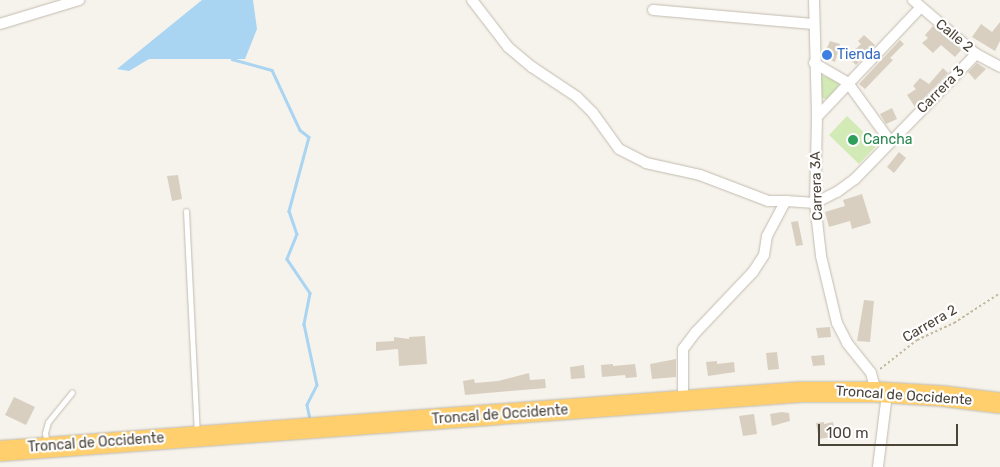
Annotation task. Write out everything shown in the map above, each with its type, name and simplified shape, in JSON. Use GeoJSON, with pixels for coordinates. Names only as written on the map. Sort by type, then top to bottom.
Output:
{"type":"FeatureCollection","features":[{"type":"Feature","properties":{"kind":"highway","name":"Troncal de Occidente"},"geometry":{"type":"LineString","coordinates":[[0,451],[801,392],[942,396],[1000,403]]}},
{"type":"Feature","properties":{"kind":"street"},"geometry":{"type":"LineString","coordinates":[[0,24],[79,0]]}},
{"type":"Feature","properties":{"kind":"street"},"geometry":{"type":"LineString","coordinates":[[472,0],[508,47],[532,67],[577,97],[593,113],[620,149],[646,163],[700,175],[768,201],[815,203]]}},
{"type":"Feature","properties":{"kind":"street","name":"Carrera 3A"},"geometry":{"type":"LineString","coordinates":[[814,0],[813,24],[817,117],[814,155],[815,203],[821,256],[837,323],[847,343],[871,373],[882,393]]}},
{"type":"Feature","properties":{"kind":"street"},"geometry":{"type":"LineString","coordinates":[[817,117],[848,84],[916,4]]}},
{"type":"Feature","properties":{"kind":"street","name":"Calle 2"},"geometry":{"type":"LineString","coordinates":[[916,4],[976,54],[1000,67]]}},
{"type":"Feature","properties":{"kind":"street"},"geometry":{"type":"LineString","coordinates":[[654,10],[813,24]]}},
{"type":"Feature","properties":{"kind":"street","name":"Carrera 3"},"geometry":{"type":"LineString","coordinates":[[815,203],[837,192],[854,179],[976,54]]}},
{"type":"Feature","properties":{"kind":"street"},"geometry":{"type":"LineString","coordinates":[[814,63],[848,84],[890,141]]}},
{"type":"Feature","properties":{"kind":"street"},"geometry":{"type":"LineString","coordinates":[[683,401],[684,349],[696,332],[754,272],[764,255],[767,236],[786,201]]}},
{"type":"Feature","properties":{"kind":"street"},"geometry":{"type":"LineString","coordinates":[[878,467],[882,393]]}},
{"type":"Feature","properties":{"kind":"lane"},"geometry":{"type":"LineString","coordinates":[[186,211],[198,435]]}},
{"type":"Feature","properties":{"kind":"lane"},"geometry":{"type":"LineString","coordinates":[[48,446],[45,433],[48,422],[72,392]]}},
{"type":"Feature","properties":{"kind":"path","name":"Carrera 2"},"geometry":{"type":"LineString","coordinates":[[871,373],[881,368],[917,340],[954,323],[1000,293]]}},
{"type":"Feature","properties":{"kind":"green space"},"geometry":{"type":"Polygon","coordinates":[[[820,75],[841,81],[829,101],[821,97],[820,75]]]}},
{"type":"Feature","properties":{"kind":"green space","name":"Cancha"},"geometry":{"type":"Polygon","coordinates":[[[847,116],[877,145],[859,164],[829,135],[847,116]]]}},
{"type":"Feature","properties":{"kind":"water"},"geometry":{"type":"Polygon","coordinates":[[[202,0],[253,0],[257,29],[245,59],[149,59],[129,71],[117,69],[202,0]]]}},
{"type":"Feature","properties":{"kind":"building"},"geometry":{"type":"Polygon","coordinates":[[[1000,22],[1000,41],[995,51],[972,37],[981,24],[992,32],[1000,22]]]}},
{"type":"Feature","properties":{"kind":"building"},"geometry":{"type":"Polygon","coordinates":[[[933,26],[961,50],[955,57],[941,45],[933,53],[922,43],[928,38],[925,35],[933,26]]]}},
{"type":"Feature","properties":{"kind":"building"},"geometry":{"type":"Polygon","coordinates":[[[864,35],[875,45],[856,65],[847,57],[861,44],[858,41],[864,35]]]}},
{"type":"Feature","properties":{"kind":"building"},"geometry":{"type":"Polygon","coordinates":[[[900,40],[904,44],[890,58],[893,60],[865,89],[859,84],[900,40]]]}},
{"type":"Feature","properties":{"kind":"building"},"geometry":{"type":"Polygon","coordinates":[[[830,41],[840,44],[835,62],[823,57],[830,41]]]}},
{"type":"Feature","properties":{"kind":"building"},"geometry":{"type":"Polygon","coordinates":[[[977,63],[986,69],[975,80],[968,72],[977,63]]]}},
{"type":"Feature","properties":{"kind":"building"},"geometry":{"type":"Polygon","coordinates":[[[943,68],[948,73],[915,107],[907,95],[916,89],[913,86],[920,78],[929,84],[943,68]]]}},
{"type":"Feature","properties":{"kind":"building"},"geometry":{"type":"Polygon","coordinates":[[[892,108],[897,119],[886,124],[880,114],[892,108]]]}},
{"type":"Feature","properties":{"kind":"building"},"geometry":{"type":"Polygon","coordinates":[[[899,152],[906,158],[894,173],[887,167],[899,152]]]}},
{"type":"Feature","properties":{"kind":"building"},"geometry":{"type":"Polygon","coordinates":[[[178,175],[182,199],[172,201],[167,176],[178,175]]]}},
{"type":"Feature","properties":{"kind":"building"},"geometry":{"type":"Polygon","coordinates":[[[862,194],[871,223],[852,229],[850,221],[829,227],[825,212],[845,206],[843,200],[862,194]]]}},
{"type":"Feature","properties":{"kind":"building"},"geometry":{"type":"Polygon","coordinates":[[[798,221],[803,245],[796,246],[791,222],[798,221]]]}},
{"type":"Feature","properties":{"kind":"building"},"geometry":{"type":"Polygon","coordinates":[[[864,300],[874,301],[870,342],[857,341],[864,300]]]}},
{"type":"Feature","properties":{"kind":"building"},"geometry":{"type":"Polygon","coordinates":[[[830,327],[831,337],[818,338],[816,328],[830,327]]]}},
{"type":"Feature","properties":{"kind":"building"},"geometry":{"type":"Polygon","coordinates":[[[425,336],[427,364],[399,366],[398,349],[376,351],[376,342],[394,341],[394,337],[409,339],[409,337],[425,336]]]}},
{"type":"Feature","properties":{"kind":"building"},"geometry":{"type":"Polygon","coordinates":[[[777,352],[779,369],[768,370],[766,353],[777,352]]]}},
{"type":"Feature","properties":{"kind":"building"},"geometry":{"type":"Polygon","coordinates":[[[824,355],[825,365],[813,366],[811,356],[824,355]]]}},
{"type":"Feature","properties":{"kind":"building"},"geometry":{"type":"Polygon","coordinates":[[[676,359],[676,377],[652,379],[650,364],[676,359]]]}},
{"type":"Feature","properties":{"kind":"building"},"geometry":{"type":"Polygon","coordinates":[[[717,361],[717,364],[734,362],[735,372],[708,376],[706,362],[717,361]]]}},
{"type":"Feature","properties":{"kind":"building"},"geometry":{"type":"Polygon","coordinates":[[[613,364],[613,366],[635,364],[637,377],[626,378],[625,375],[602,377],[601,365],[613,364]]]}},
{"type":"Feature","properties":{"kind":"building"},"geometry":{"type":"Polygon","coordinates":[[[584,365],[585,378],[571,379],[570,367],[584,365]]]}},
{"type":"Feature","properties":{"kind":"building"},"geometry":{"type":"Polygon","coordinates":[[[529,373],[530,380],[545,379],[546,388],[465,395],[463,381],[474,379],[475,383],[498,381],[529,373]]]}},
{"type":"Feature","properties":{"kind":"building"},"geometry":{"type":"Polygon","coordinates":[[[14,397],[35,407],[26,425],[5,415],[14,397]]]}},
{"type":"Feature","properties":{"kind":"building"},"geometry":{"type":"Polygon","coordinates":[[[789,413],[790,421],[772,426],[770,414],[789,413]]]}},
{"type":"Feature","properties":{"kind":"building"},"geometry":{"type":"Polygon","coordinates":[[[754,414],[757,434],[743,436],[739,416],[754,414]]]}},
{"type":"Feature","properties":{"kind":"building"},"geometry":{"type":"Polygon","coordinates":[[[824,422],[824,424],[833,422],[836,436],[819,439],[816,423],[824,422]]]}},
{"type":"Feature","properties":{"kind":"waterway"},"geometry":{"type":"LineString","coordinates":[[232,59],[272,70],[300,130],[309,137],[289,211],[297,234],[287,259],[310,293],[304,324],[317,385],[307,405],[310,419]]}},
{"type":"Feature","properties":{"kind":"place","name":"Tienda"},"geometry":{"type":"Point","coordinates":[827,55]}},
{"type":"Feature","properties":{"kind":"place","name":"Cancha"},"geometry":{"type":"Point","coordinates":[853,140]}}]}
